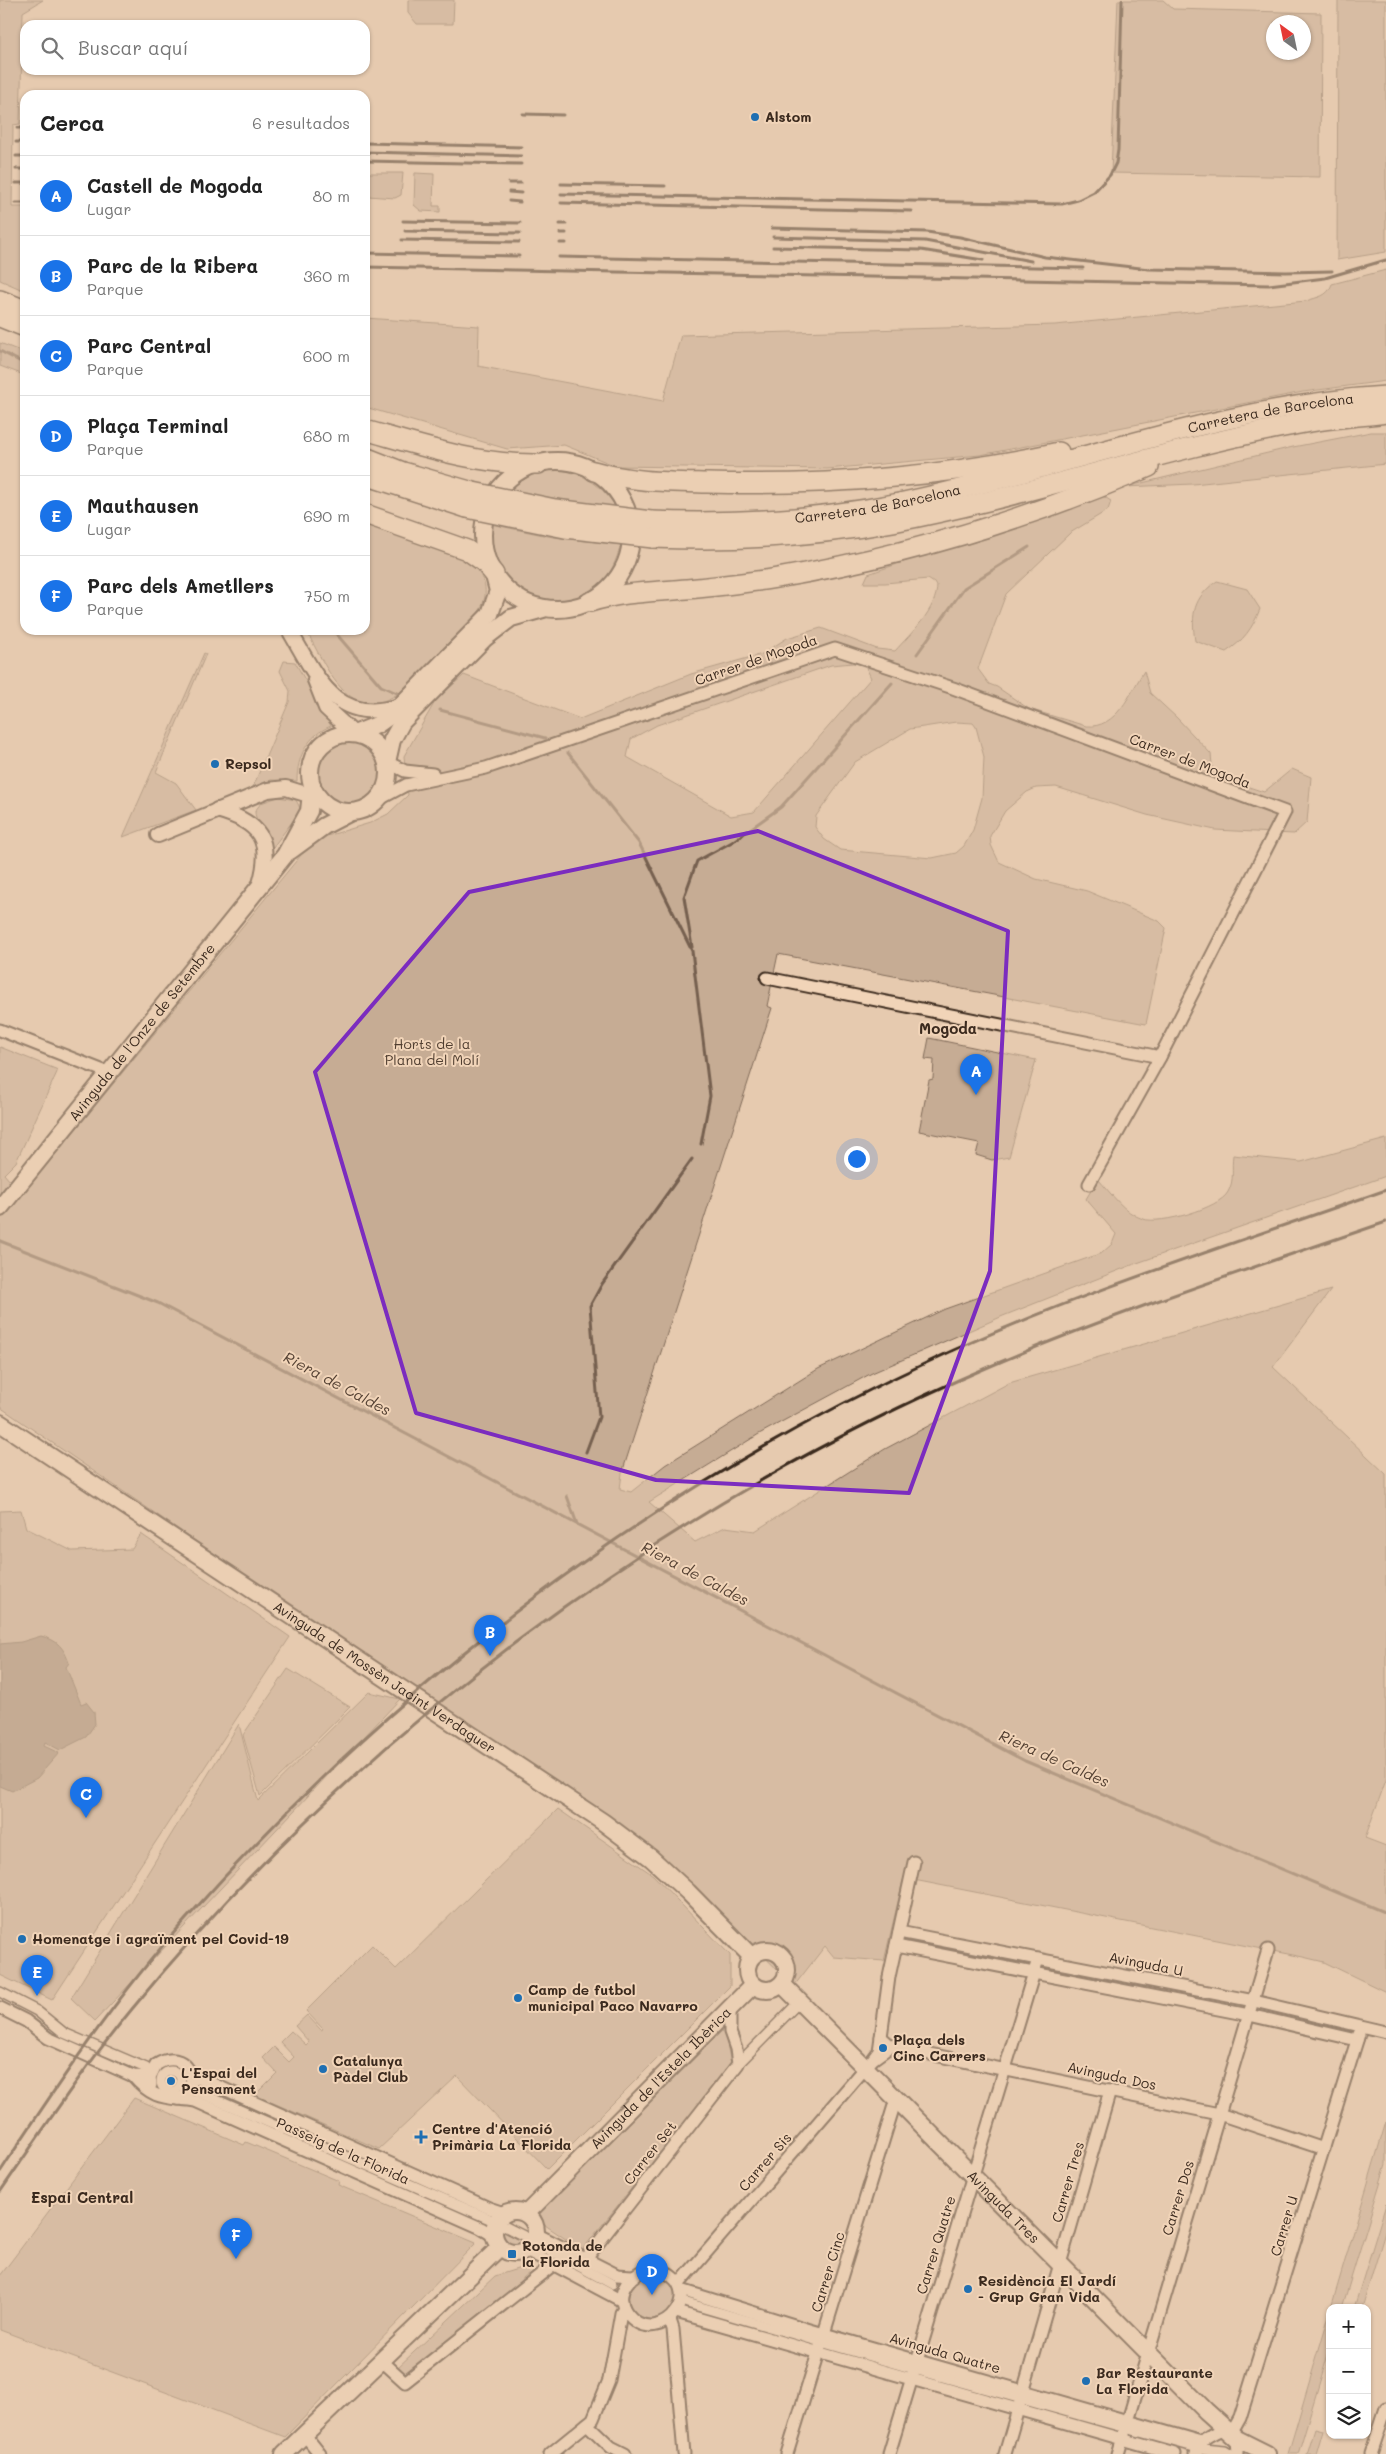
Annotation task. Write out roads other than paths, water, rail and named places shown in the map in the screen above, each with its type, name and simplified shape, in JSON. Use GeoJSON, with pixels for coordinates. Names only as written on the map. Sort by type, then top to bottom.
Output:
{"type":"FeatureCollection","features":[{"type":"Feature","properties":{"kind":"highway"},"geometry":{"type":"LineString","coordinates":[[0,300],[20,319]]}},
{"type":"Feature","properties":{"kind":"highway"},"geometry":{"type":"LineString","coordinates":[[0,317],[20,321]]}},
{"type":"Feature","properties":{"kind":"highway","name":"Carretera de Barcelona"},"geometry":{"type":"LineString","coordinates":[[652,529],[819,517],[860,511],[937,495],[1184,431],[1299,407],[1386,396]]}},
{"type":"Feature","properties":{"kind":"highway","name":"Carretera de Barcelona"},"geometry":{"type":"LineString","coordinates":[[370,460],[470,500],[545,525],[652,529],[770,538],[894,522],[975,504],[1201,445],[1290,425],[1386,414]]}},
{"type":"Feature","properties":{"kind":"highway"},"geometry":{"type":"LineString","coordinates":[[370,431],[476,460],[538,464]]}},
{"type":"Feature","properties":{"kind":"highway"},"geometry":{"type":"LineString","coordinates":[[594,471],[626,479],[687,482],[758,484],[864,480],[1005,462],[1088,446],[1184,431]]}},
{"type":"Feature","properties":{"kind":"highway"},"geometry":{"type":"LineString","coordinates":[[590,602],[614,595],[702,588],[771,579],[910,550],[968,534],[1045,509],[1116,482],[1201,445]]}},
{"type":"Feature","properties":{"kind":"highway","name":"Carretera de Barcelona"},"geometry":{"type":"LineString","coordinates":[[370,476],[470,500]]}},
{"type":"Feature","properties":{"kind":"highway"},"geometry":{"type":"LineString","coordinates":[[370,516],[467,550],[484,562],[494,574]]}},
{"type":"Feature","properties":{"kind":"main road"},"geometry":{"type":"LineString","coordinates":[[354,734],[377,725],[402,705],[490,614],[498,591],[482,535],[487,508],[501,485],[523,469],[538,464],[565,461],[594,471],[609,482],[621,497],[632,531],[628,556],[620,575],[606,592],[590,602],[566,609],[543,609],[510,618],[485,638],[402,722],[392,740],[387,762],[387,784],[378,800],[368,807],[351,812],[329,806],[312,790],[311,765],[320,747],[331,738],[343,734],[366,737],[376,744],[387,762]]}},
{"type":"Feature","properties":{"kind":"main road"},"geometry":{"type":"LineString","coordinates":[[494,574],[504,587],[518,599],[543,609]]}},
{"type":"Feature","properties":{"kind":"main road","name":"Avinguda de l'Onze de Setembre"},"geometry":{"type":"LineString","coordinates":[[0,1208],[285,855],[306,817],[312,790]]}},
{"type":"Feature","properties":{"kind":"main road","name":"Avinguda de l'Onze de Setembre"},"geometry":{"type":"LineString","coordinates":[[285,855],[324,826],[351,812]]}},
{"type":"Feature","properties":{"kind":"main road","name":"Avinguda de Mossèn Jacint Verdaguer"},"geometry":{"type":"LineString","coordinates":[[0,1423],[603,1822],[651,1858],[688,1892],[751,1956]]}},
{"type":"Feature","properties":{"kind":"main road"},"geometry":{"type":"LineString","coordinates":[[762,1949],[776,1950],[786,1960],[788,1973],[782,1984],[767,1991],[752,1986],[746,1971],[751,1956],[762,1949]]}},
{"type":"Feature","properties":{"kind":"main road","name":"Avinguda Tres"},"geometry":{"type":"LineString","coordinates":[[782,1984],[802,2000],[869,2064],[896,2099],[1148,2352],[1232,2442],[1249,2454]]}},
{"type":"Feature","properties":{"kind":"main road","name":"Avinguda de l'Estela Ibèrica"},"geometry":{"type":"LineString","coordinates":[[527,2214],[752,1986]]}},
{"type":"Feature","properties":{"kind":"main road"},"geometry":{"type":"LineString","coordinates":[[284,2454],[381,2360],[498,2228],[519,2210],[533,2220],[531,2241],[509,2252],[498,2228]]}},
{"type":"Feature","properties":{"kind":"main road","name":"Avinguda Tres"},"geometry":{"type":"LineString","coordinates":[[1232,2442],[1267,2454]]}},
{"type":"Feature","properties":{"kind":"street"},"geometry":{"type":"LineString","coordinates":[[292,635],[311,667],[332,695],[341,703],[366,712],[381,711],[402,705]]}},
{"type":"Feature","properties":{"kind":"street","name":"Carrer de Mogoda"},"geometry":{"type":"LineString","coordinates":[[378,800],[406,785],[445,775],[486,768],[836,649],[952,688],[1285,812],[1160,1057]]}},
{"type":"Feature","properties":{"kind":"street"},"geometry":{"type":"LineString","coordinates":[[311,667],[326,708],[354,734]]}},
{"type":"Feature","properties":{"kind":"street","name":"Carrer de Mogoda"},"geometry":{"type":"LineString","coordinates":[[387,762],[405,771],[445,775]]}},
{"type":"Feature","properties":{"kind":"street"},"geometry":{"type":"LineString","coordinates":[[158,835],[217,810],[278,788],[312,790]]}},
{"type":"Feature","properties":{"kind":"street"},"geometry":{"type":"LineString","coordinates":[[217,810],[239,816],[247,821],[260,835],[265,858],[259,888]]}},
{"type":"Feature","properties":{"kind":"street"},"geometry":{"type":"LineString","coordinates":[[767,978],[1160,1057],[1089,1184]]}},
{"type":"Feature","properties":{"kind":"street"},"geometry":{"type":"LineString","coordinates":[[0,1030],[109,1072]]}},
{"type":"Feature","properties":{"kind":"street"},"geometry":{"type":"LineString","coordinates":[[869,2064],[879,2051],[889,1977],[914,1862]]}},
{"type":"Feature","properties":{"kind":"street","name":"Avinguda U"},"geometry":{"type":"LineString","coordinates":[[899,1932],[1254,2001],[1386,2032]]}},
{"type":"Feature","properties":{"kind":"street"},"geometry":{"type":"LineString","coordinates":[[896,1946],[1250,2016],[1357,2040]]}},
{"type":"Feature","properties":{"kind":"street","name":"Carrer Dos"},"geometry":{"type":"LineString","coordinates":[[1118,2454],[1250,2016],[1268,1950]]}},
{"type":"Feature","properties":{"kind":"street","name":"Carrer Quatre"},"geometry":{"type":"LineString","coordinates":[[890,2454],[1038,1959]]}},
{"type":"Feature","properties":{"kind":"street","name":"Passeig de la Florida"},"geometry":{"type":"LineString","coordinates":[[0,1992],[37,2011],[64,2032],[154,2074],[167,2090],[176,2090],[182,2085],[180,2077],[176,2072],[168,2071],[154,2074],[133,2076]]}},
{"type":"Feature","properties":{"kind":"street","name":"Carrer Set"},"geometry":{"type":"LineString","coordinates":[[585,2260],[738,2064],[802,2000]]}},
{"type":"Feature","properties":{"kind":"street","name":"Passeig de la Florida"},"geometry":{"type":"LineString","coordinates":[[0,2008],[26,2021],[48,2038],[133,2076],[143,2087],[159,2096],[171,2100],[178,2099],[204,2105],[481,2228],[498,2228]]}},
{"type":"Feature","properties":{"kind":"street"},"geometry":{"type":"LineString","coordinates":[[730,2008],[730,2032],[736,2049],[738,2064]]}},
{"type":"Feature","properties":{"kind":"street","name":"Carrer U"},"geometry":{"type":"LineString","coordinates":[[1232,2442],[1362,2025]]}},
{"type":"Feature","properties":{"kind":"street"},"geometry":{"type":"LineString","coordinates":[[869,2064],[891,2046],[881,2037]]}},
{"type":"Feature","properties":{"kind":"street","name":"Avinguda Dos"},"geometry":{"type":"LineString","coordinates":[[891,2046],[1219,2114],[1324,2149]]}},
{"type":"Feature","properties":{"kind":"street","name":"Passeig de la Florida"},"geometry":{"type":"LineString","coordinates":[[154,2074],[156,2065],[172,2059],[180,2061],[188,2067],[191,2074],[489,2208],[498,2228]]}},
{"type":"Feature","properties":{"kind":"street","name":"Carrer Sis"},"geometry":{"type":"LineString","coordinates":[[680,2287],[869,2064]]}},
{"type":"Feature","properties":{"kind":"street"},"geometry":{"type":"LineString","coordinates":[[154,2074],[151,2086],[159,2096]]}},
{"type":"Feature","properties":{"kind":"street"},"geometry":{"type":"LineString","coordinates":[[178,2099],[190,2089],[191,2074]]}},
{"type":"Feature","properties":{"kind":"street","name":"Passeig de la Florida"},"geometry":{"type":"LineString","coordinates":[[196,2091],[498,2228]]}},
{"type":"Feature","properties":{"kind":"street","name":"Carrer Tres"},"geometry":{"type":"LineString","coordinates":[[1005,2454],[1110,2091]]}},
{"type":"Feature","properties":{"kind":"street","name":"Carrer Cinc"},"geometry":{"type":"LineString","coordinates":[[787,2454],[896,2099]]}},
{"type":"Feature","properties":{"kind":"street"},"geometry":{"type":"LineString","coordinates":[[531,2241],[585,2260],[617,2275],[632,2276]]}},
{"type":"Feature","properties":{"kind":"street"},"geometry":{"type":"LineString","coordinates":[[531,2241],[554,2264],[623,2305],[632,2319],[643,2325],[658,2325],[673,2316]]}},
{"type":"Feature","properties":{"kind":"street"},"geometry":{"type":"LineString","coordinates":[[531,2241],[612,2284]]}},
{"type":"Feature","properties":{"kind":"street"},"geometry":{"type":"LineString","coordinates":[[381,2360],[405,2382],[554,2264]]}},
{"type":"Feature","properties":{"kind":"street"},"geometry":{"type":"LineString","coordinates":[[550,2454],[593,2419],[609,2380],[623,2305],[624,2287],[632,2276],[642,2270],[652,2268],[663,2271],[680,2287],[673,2316],[673,2329],[684,2454]]}},
{"type":"Feature","properties":{"kind":"street","name":"Avinguda Quatre"},"geometry":{"type":"LineString","coordinates":[[680,2287],[822,2343],[1127,2429],[1175,2454]]}},
{"type":"Feature","properties":{"kind":"street","name":"Avinguda Quatre"},"geometry":{"type":"LineString","coordinates":[[687,2302],[914,2370],[1199,2448]]}},
{"type":"Feature","properties":{"kind":"street","name":"Avinguda Quatre"},"geometry":{"type":"LineString","coordinates":[[673,2316],[822,2343]]}},
{"type":"Feature","properties":{"kind":"street"},"geometry":{"type":"LineString","coordinates":[[1371,2454],[1386,2408]]}},
{"type":"Feature","properties":{"kind":"street"},"geometry":{"type":"LineString","coordinates":[[587,2424],[611,2447],[625,2454]]}},
{"type":"Feature","properties":{"kind":"street"},"geometry":{"type":"LineString","coordinates":[[304,2434],[320,2454]]}},
{"type":"Feature","properties":{"kind":"street"},"geometry":{"type":"LineString","coordinates":[[1199,2448],[1232,2442]]}},
{"type":"Feature","properties":{"kind":"street"},"geometry":{"type":"LineString","coordinates":[[1199,2448],[1226,2451],[1232,2442]]}},
{"type":"Feature","properties":{"kind":"waterway"},"geometry":{"type":"LineString","coordinates":[[0,351],[20,361]]}},
{"type":"Feature","properties":{"kind":"waterway"},"geometry":{"type":"LineString","coordinates":[[917,654],[964,588],[1029,547]]}},
{"type":"Feature","properties":{"kind":"waterway"},"geometry":{"type":"LineString","coordinates":[[337,635],[381,686],[397,693]]}},
{"type":"Feature","properties":{"kind":"waterway"},"geometry":{"type":"LineString","coordinates":[[692,947],[684,897],[697,861],[732,842],[781,807],[892,683]]}},
{"type":"Feature","properties":{"kind":"waterway"},"geometry":{"type":"LineString","coordinates":[[440,710],[545,738]]}},
{"type":"Feature","properties":{"kind":"waterway"},"geometry":{"type":"LineString","coordinates":[[568,753],[639,843],[692,951],[710,1096],[701,1144]]}},
{"type":"Feature","properties":{"kind":"waterway"},"geometry":{"type":"LineString","coordinates":[[586,1452],[599,1417],[590,1306],[602,1284],[692,1159]]}},
{"type":"Feature","properties":{"kind":"waterway","name":"Riera de Caldes"},"geometry":{"type":"LineString","coordinates":[[0,1241],[158,1303],[1025,1761],[1386,1913]]}},
{"type":"Feature","properties":{"kind":"waterway"},"geometry":{"type":"LineString","coordinates":[[567,1496],[577,1524]]}},
{"type":"Feature","properties":{"kind":"railway"},"geometry":{"type":"LineString","coordinates":[[561,194],[1062,204],[1078,200],[1094,192],[1110,175],[1116,163],[1118,150],[1122,0]]}},
{"type":"Feature","properties":{"kind":"railway"},"geometry":{"type":"LineString","coordinates":[[523,114],[563,115]]}},
{"type":"Feature","properties":{"kind":"railway"},"geometry":{"type":"LineString","coordinates":[[370,143],[522,147]]}},
{"type":"Feature","properties":{"kind":"railway"},"geometry":{"type":"LineString","coordinates":[[370,152],[521,156]]}},
{"type":"Feature","properties":{"kind":"railway"},"geometry":{"type":"LineString","coordinates":[[370,161],[521,164]]}},
{"type":"Feature","properties":{"kind":"railway"},"geometry":{"type":"LineString","coordinates":[[509,183],[521,183]]}},
{"type":"Feature","properties":{"kind":"railway"},"geometry":{"type":"LineString","coordinates":[[561,184],[665,186]]}},
{"type":"Feature","properties":{"kind":"railway"},"geometry":{"type":"LineString","coordinates":[[509,192],[521,193]]}},
{"type":"Feature","properties":{"kind":"railway"},"geometry":{"type":"LineString","coordinates":[[509,201],[520,202]]}},
{"type":"Feature","properties":{"kind":"railway"},"geometry":{"type":"LineString","coordinates":[[15,203],[20,203]]}},
{"type":"Feature","properties":{"kind":"railway"},"geometry":{"type":"LineString","coordinates":[[561,203],[912,211]]}},
{"type":"Feature","properties":{"kind":"railway"},"geometry":{"type":"LineString","coordinates":[[403,221],[520,223]]}},
{"type":"Feature","properties":{"kind":"railway"},"geometry":{"type":"LineString","coordinates":[[560,224],[566,224]]}},
{"type":"Feature","properties":{"kind":"railway"},"geometry":{"type":"LineString","coordinates":[[772,228],[927,232],[960,237],[1045,257],[1149,269],[1286,272],[1332,271]]}},
{"type":"Feature","properties":{"kind":"railway"},"geometry":{"type":"LineString","coordinates":[[405,231],[520,233]]}},
{"type":"Feature","properties":{"kind":"railway"},"geometry":{"type":"LineString","coordinates":[[560,233],[566,233]]}},
{"type":"Feature","properties":{"kind":"railway"},"geometry":{"type":"LineString","coordinates":[[773,237],[925,241],[1031,261]]}},
{"type":"Feature","properties":{"kind":"railway"},"geometry":{"type":"LineString","coordinates":[[402,240],[519,242]]}},
{"type":"Feature","properties":{"kind":"railway"},"geometry":{"type":"LineString","coordinates":[[560,243],[566,243]]}},
{"type":"Feature","properties":{"kind":"railway"},"geometry":{"type":"LineString","coordinates":[[773,247],[921,250],[983,260]]}},
{"type":"Feature","properties":{"kind":"railway"},"geometry":{"type":"LineString","coordinates":[[370,253],[519,256]]}},
{"type":"Feature","properties":{"kind":"railway"},"geometry":{"type":"LineString","coordinates":[[559,257],[1083,268]]}},
{"type":"Feature","properties":{"kind":"railway"},"geometry":{"type":"LineString","coordinates":[[370,267],[1269,285],[1325,278],[1386,260]]}},
{"type":"Feature","properties":{"kind":"railway"},"geometry":{"type":"LineString","coordinates":[[0,2172],[65,2074],[135,1979],[186,1919],[266,1834],[349,1752],[437,1675],[528,1602],[623,1534],[722,1472],[823,1414],[928,1362],[1097,1291],[1386,1190]]}},
{"type":"Feature","properties":{"kind":"railway"},"geometry":{"type":"LineString","coordinates":[[0,2192],[80,2076],[132,2009],[220,1909],[315,1813],[415,1723],[521,1638],[632,1560],[747,1489],[865,1425],[986,1368],[1134,1309],[1386,1222]]}},
{"type":"Feature","properties":{"kind":"place","name":"Alstom"},"geometry":{"type":"Point","coordinates":[755,117]}},
{"type":"Feature","properties":{"kind":"place","name":"Repsol"},"geometry":{"type":"Point","coordinates":[215,764]}},
{"type":"Feature","properties":{"kind":"place","name":"Castell de Mogoda"},"geometry":{"type":"Point","coordinates":[976,1095]}},
{"type":"Feature","properties":{"kind":"place","name":"Parc de la Ribera"},"geometry":{"type":"Point","coordinates":[490,1656]}},
{"type":"Feature","properties":{"kind":"place","name":"Parc Central"},"geometry":{"type":"Point","coordinates":[86,1818]}},
{"type":"Feature","properties":{"kind":"place","name":"Homenatge i agraïment pel Covid-19"},"geometry":{"type":"Point","coordinates":[22,1939]}},
{"type":"Feature","properties":{"kind":"place","name":"Mauthausen"},"geometry":{"type":"Point","coordinates":[37,1996]}},
{"type":"Feature","properties":{"kind":"place","name":"Camp de futbol municipal Paco Navarro"},"geometry":{"type":"Point","coordinates":[518,1998]}},
{"type":"Feature","properties":{"kind":"place","name":"Plaça dels Cinc Carrers"},"geometry":{"type":"Point","coordinates":[883,2048]}},
{"type":"Feature","properties":{"kind":"place","name":"Catalunya Pàdel Club"},"geometry":{"type":"Point","coordinates":[323,2069]}},
{"type":"Feature","properties":{"kind":"place","name":"L'Espai del Pensament"},"geometry":{"type":"Point","coordinates":[171,2081]}},
{"type":"Feature","properties":{"kind":"place","name":"Centre d'Atenció Primària La Florida"},"geometry":{"type":"Point","coordinates":[421,2137]}},
{"type":"Feature","properties":{"kind":"place","name":"Rotonda de la Florida"},"geometry":{"type":"Point","coordinates":[512,2254]}},
{"type":"Feature","properties":{"kind":"place","name":"Parc dels Ametllers"},"geometry":{"type":"Point","coordinates":[236,2259]}},
{"type":"Feature","properties":{"kind":"place","name":"Residència El Jardí - Grup Gran Vida"},"geometry":{"type":"Point","coordinates":[968,2289]}},
{"type":"Feature","properties":{"kind":"place","name":"Plaça Terminal"},"geometry":{"type":"Point","coordinates":[652,2295]}},
{"type":"Feature","properties":{"kind":"place","name":"Bar Restaurante La Florida"},"geometry":{"type":"Point","coordinates":[1086,2381]}},
{"type":"Feature","properties":{"kind":"district","name":"Mogoda"},"geometry":{"type":"Point","coordinates":[948,1029]}},
{"type":"Feature","properties":{"kind":"district","name":"Espai Central"},"geometry":{"type":"Point","coordinates":[82,2198]}},
{"type":"Feature","properties":{"kind":"park label","name":"Horts de la Plana del Molí"},"geometry":{"type":"Point","coordinates":[432,1052]}}]}
